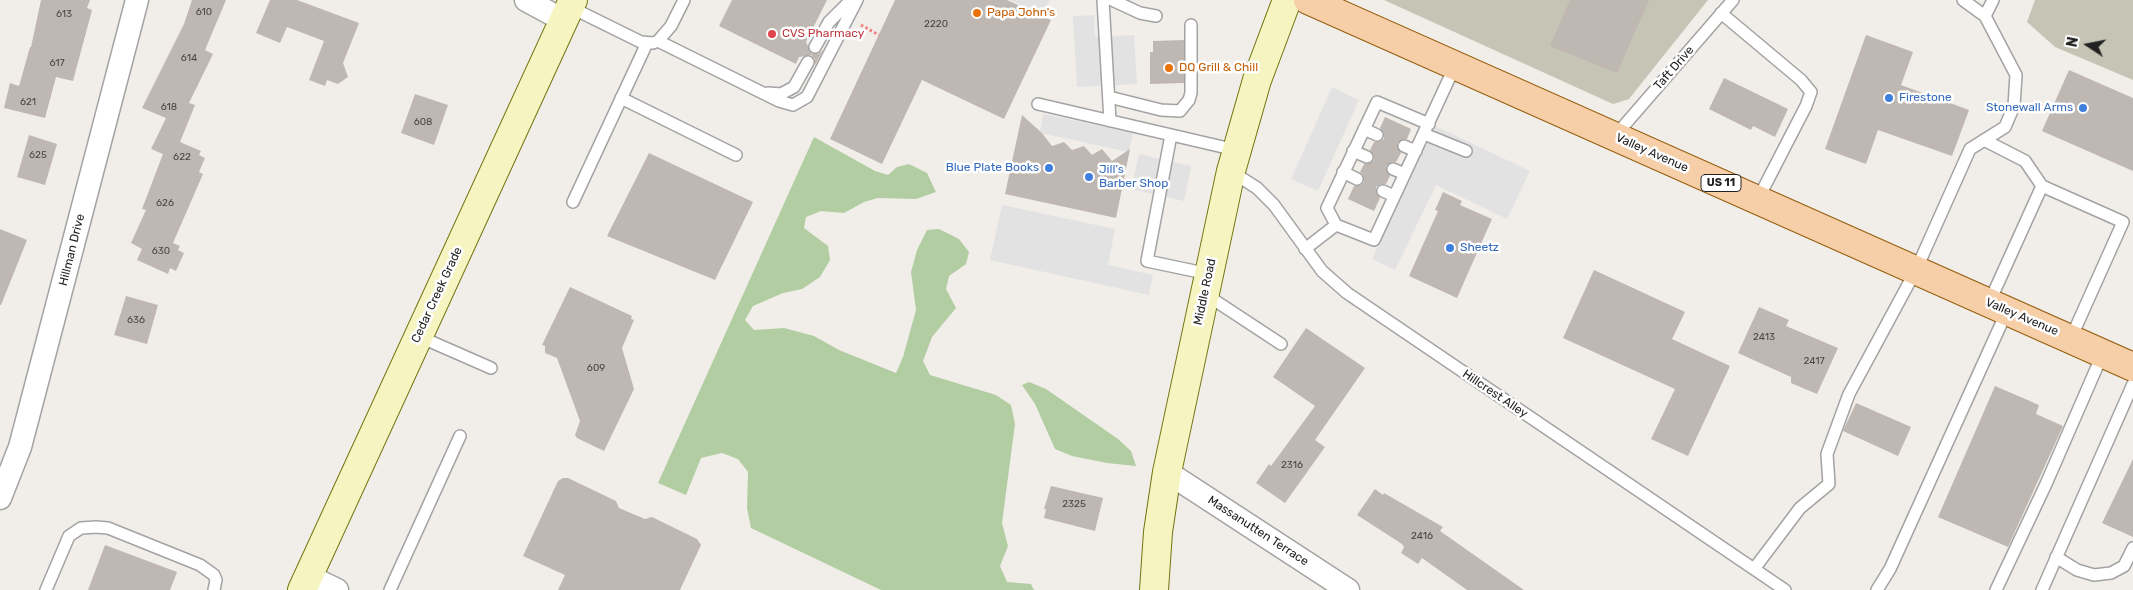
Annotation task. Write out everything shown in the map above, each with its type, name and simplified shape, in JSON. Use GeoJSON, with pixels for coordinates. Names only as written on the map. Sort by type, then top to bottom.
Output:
{"type":"FeatureCollection","features":[{"type":"Feature","properties":{"kind":"main road","name":"Middle Road"},"geometry":{"type":"LineString","coordinates":[[1154,590],[1158,532],[1167,472],[1234,160],[1257,80],[1286,0]]}},
{"type":"Feature","properties":{"kind":"main road","name":"Valley Avenue"},"geometry":{"type":"LineString","coordinates":[[1308,0],[2133,367]]}},
{"type":"Feature","properties":{"kind":"main road","name":"Cedar Creek Grade"},"geometry":{"type":"LineString","coordinates":[[305,583],[569,9]]}},
{"type":"Feature","properties":{"kind":"street","name":"Hillman Drive"},"geometry":{"type":"LineString","coordinates":[[0,498],[24,430],[137,0]]}},
{"type":"Feature","properties":{"kind":"street"},"geometry":{"type":"LineString","coordinates":[[526,0],[569,9]]}},
{"type":"Feature","properties":{"kind":"street","name":"Massanutten Terrace"},"geometry":{"type":"LineString","coordinates":[[1167,472],[1348,590]]}},
{"type":"Feature","properties":{"kind":"street"},"geometry":{"type":"LineString","coordinates":[[305,583],[337,590]]}},
{"type":"Feature","properties":{"kind":"lane"},"geometry":{"type":"LineString","coordinates":[[572,202],[621,98],[653,42],[671,26],[684,0]]}},
{"type":"Feature","properties":{"kind":"lane"},"geometry":{"type":"LineString","coordinates":[[815,47],[829,22],[850,0]]}},
{"type":"Feature","properties":{"kind":"lane"},"geometry":{"type":"LineString","coordinates":[[569,9],[653,42],[787,104],[803,101],[816,82],[856,0]]}},
{"type":"Feature","properties":{"kind":"lane"},"geometry":{"type":"LineString","coordinates":[[1104,0],[1110,120]]}},
{"type":"Feature","properties":{"kind":"lane"},"geometry":{"type":"LineString","coordinates":[[1112,0],[1140,13],[1156,16]]}},
{"type":"Feature","properties":{"kind":"lane","name":"Taft Drive"},"geometry":{"type":"LineString","coordinates":[[1615,136],[1733,0]]}},
{"type":"Feature","properties":{"kind":"lane"},"geometry":{"type":"LineString","coordinates":[[1754,569],[1800,508],[1829,484],[1827,454],[1850,394],[1916,270],[1970,149],[2005,128],[2014,106],[2016,75],[1985,16],[1963,0]]}},
{"type":"Feature","properties":{"kind":"lane"},"geometry":{"type":"LineString","coordinates":[[1985,16],[1993,0]]}},
{"type":"Feature","properties":{"kind":"lane"},"geometry":{"type":"LineString","coordinates":[[1721,13],[1801,80],[1811,92],[1806,106],[1758,199]]}},
{"type":"Feature","properties":{"kind":"lane"},"geometry":{"type":"LineString","coordinates":[[1109,97],[1162,110],[1180,111],[1189,100],[1191,93],[1191,25]]}},
{"type":"Feature","properties":{"kind":"lane"},"geometry":{"type":"LineString","coordinates":[[759,91],[776,95],[788,92],[798,81],[808,62]]}},
{"type":"Feature","properties":{"kind":"lane"},"geometry":{"type":"LineString","coordinates":[[1455,66],[1426,129],[1416,151],[1374,240],[1336,225],[1327,208],[1376,102],[1426,129],[1466,152]]}},
{"type":"Feature","properties":{"kind":"lane"},"geometry":{"type":"LineString","coordinates":[[621,98],[736,155]]}},
{"type":"Feature","properties":{"kind":"lane"},"geometry":{"type":"LineString","coordinates":[[1038,104],[1171,135],[1234,160]]}},
{"type":"Feature","properties":{"kind":"lane"},"geometry":{"type":"LineString","coordinates":[[1364,129],[1377,135]]}},
{"type":"Feature","properties":{"kind":"lane"},"geometry":{"type":"LineString","coordinates":[[1171,135],[1147,261],[1207,284],[1281,344]]}},
{"type":"Feature","properties":{"kind":"lane"},"geometry":{"type":"LineString","coordinates":[[1984,140],[2025,161],[2042,186],[2128,224],[2071,338]]}},
{"type":"Feature","properties":{"kind":"lane"},"geometry":{"type":"LineString","coordinates":[[1404,146],[1416,151]]}},
{"type":"Feature","properties":{"kind":"lane"},"geometry":{"type":"LineString","coordinates":[[1353,151],[1367,157]]}},
{"type":"Feature","properties":{"kind":"lane","name":"Hillcrest Alley"},"geometry":{"type":"LineString","coordinates":[[1234,160],[1257,188],[1274,204],[1322,272],[1363,305],[1786,590]]}},
{"type":"Feature","properties":{"kind":"lane"},"geometry":{"type":"LineString","coordinates":[[1393,169],[1405,174]]}},
{"type":"Feature","properties":{"kind":"lane"},"geometry":{"type":"LineString","coordinates":[[1344,172],[1358,179]]}},
{"type":"Feature","properties":{"kind":"lane"},"geometry":{"type":"LineString","coordinates":[[1877,590],[1890,569],[1998,307],[2042,186]]}},
{"type":"Feature","properties":{"kind":"lane"},"geometry":{"type":"LineString","coordinates":[[1383,191],[1394,196]]}},
{"type":"Feature","properties":{"kind":"lane"},"geometry":{"type":"LineString","coordinates":[[1305,250],[1336,225]]}},
{"type":"Feature","properties":{"kind":"lane"},"geometry":{"type":"LineString","coordinates":[[418,336],[491,368]]}},
{"type":"Feature","properties":{"kind":"lane"},"geometry":{"type":"LineString","coordinates":[[1996,590],[2050,476],[2103,353]]}},
{"type":"Feature","properties":{"kind":"lane"},"geometry":{"type":"LineString","coordinates":[[2042,590],[2133,384]]}},
{"type":"Feature","properties":{"kind":"lane"},"geometry":{"type":"LineString","coordinates":[[390,590],[460,436]]}},
{"type":"Feature","properties":{"kind":"lane"},"geometry":{"type":"LineString","coordinates":[[46,590],[69,536],[81,528],[96,526],[108,528],[200,565],[214,575],[216,580],[214,590]]}},
{"type":"Feature","properties":{"kind":"lane"},"geometry":{"type":"LineString","coordinates":[[2056,557],[2077,570],[2094,575],[2111,572],[2124,566],[2133,548]]}},
{"type":"Feature","properties":{"kind":"path"},"geometry":{"type":"LineString","coordinates":[[861,25],[879,34]]}},
{"type":"Feature","properties":{"kind":"shaded area"},"geometry":{"type":"Polygon","coordinates":[[[1010,0],[1049,0],[1050,1],[1043,15],[1010,0]]]}},
{"type":"Feature","properties":{"kind":"shaded area"},"geometry":{"type":"Polygon","coordinates":[[[1384,0],[1708,0],[1629,99],[1613,104],[1384,0]]]}},
{"type":"Feature","properties":{"kind":"shaded area"},"geometry":{"type":"Polygon","coordinates":[[[2035,0],[2133,0],[2133,80],[2055,47],[2027,22],[2035,0]]]}},
{"type":"Feature","properties":{"kind":"shaded area"},"geometry":{"type":"Polygon","coordinates":[[[1094,15],[1095,37],[1134,35],[1137,84],[1077,87],[1073,16],[1094,15]]]}},
{"type":"Feature","properties":{"kind":"shaded area"},"geometry":{"type":"Polygon","coordinates":[[[1332,87],[1359,100],[1318,191],[1291,179],[1332,87]]]}},
{"type":"Feature","properties":{"kind":"shaded area"},"geometry":{"type":"Polygon","coordinates":[[[1043,114],[1133,133],[1129,152],[1040,133],[1043,114]]]}},
{"type":"Feature","properties":{"kind":"shaded area"},"geometry":{"type":"Polygon","coordinates":[[[1435,126],[1530,171],[1507,219],[1436,185],[1395,270],[1372,259],[1435,126]]]}},
{"type":"Feature","properties":{"kind":"shaded area"},"geometry":{"type":"Polygon","coordinates":[[[1139,154],[1191,166],[1184,201],[1131,189],[1139,154]]]}},
{"type":"Feature","properties":{"kind":"shaded area"},"geometry":{"type":"Polygon","coordinates":[[[1002,205],[1115,229],[1108,265],[1153,275],[1149,295],[990,260],[1002,205]]]}},
{"type":"Feature","properties":{"kind":"green space"},"geometry":{"type":"Polygon","coordinates":[[[814,137],[875,171],[888,175],[897,167],[909,164],[927,173],[936,192],[916,199],[878,198],[864,202],[844,213],[821,211],[806,217],[804,228],[828,246],[830,260],[820,277],[802,289],[783,293],[753,306],[745,320],[754,330],[784,328],[814,336],[839,350],[896,373],[903,357],[916,310],[911,272],[917,250],[927,230],[939,229],[959,239],[969,252],[966,264],[949,276],[946,289],[956,308],[932,337],[923,361],[930,375],[996,395],[1011,405],[1015,424],[1002,523],[1008,546],[1000,566],[1007,582],[1031,584],[1034,590],[881,590],[751,528],[747,508],[748,472],[738,459],[722,453],[701,458],[686,495],[658,483],[814,137]]]}},
{"type":"Feature","properties":{"kind":"green space"},"geometry":{"type":"Polygon","coordinates":[[[1029,382],[1046,389],[1118,439],[1131,451],[1136,466],[1107,463],[1072,456],[1055,449],[1035,404],[1022,385],[1029,382]]]}},
{"type":"Feature","properties":{"kind":"building"},"geometry":{"type":"Polygon","coordinates":[[[41,0],[90,0],[87,8],[92,10],[73,81],[56,77],[45,118],[4,108],[10,83],[19,86],[31,47],[41,0]]]}},
{"type":"Feature","properties":{"kind":"building"},"geometry":{"type":"Polygon","coordinates":[[[192,0],[226,0],[205,50],[213,54],[189,103],[195,105],[180,142],[201,151],[199,155],[205,158],[199,172],[203,174],[173,243],[180,246],[178,250],[184,253],[176,271],[170,268],[168,274],[137,260],[142,249],[131,243],[146,210],[142,209],[163,154],[151,149],[166,118],[142,108],[184,24],[192,0]]]}},
{"type":"Feature","properties":{"kind":"building"},"geometry":{"type":"Polygon","coordinates":[[[270,0],[297,0],[359,23],[343,63],[348,77],[338,84],[327,80],[325,86],[309,80],[324,41],[287,27],[280,43],[256,33],[270,0]]]}},
{"type":"Feature","properties":{"kind":"building","name":"CVS Pharmacy"},"geometry":{"type":"Polygon","coordinates":[[[732,0],[827,0],[806,42],[812,54],[818,54],[823,50],[815,65],[815,59],[811,55],[799,57],[796,64],[719,26],[732,0]]]}},
{"type":"Feature","properties":{"kind":"building"},"geometry":{"type":"Polygon","coordinates":[[[895,0],[1007,0],[1051,20],[1004,119],[922,80],[882,164],[830,139],[895,0]]]}},
{"type":"Feature","properties":{"kind":"building"},"geometry":{"type":"Polygon","coordinates":[[[1570,0],[1649,0],[1617,73],[1550,46],[1570,0]]]}},
{"type":"Feature","properties":{"kind":"building","name":"Firestone"},"geometry":{"type":"Polygon","coordinates":[[[1866,35],[1913,52],[1901,85],[1969,110],[1952,156],[1878,130],[1866,164],[1825,149],[1866,35]]]}},
{"type":"Feature","properties":{"kind":"building","name":"DQ Grill & Chill"},"geometry":{"type":"Polygon","coordinates":[[[1184,40],[1184,83],[1150,84],[1150,52],[1153,52],[1153,41],[1184,40]]]}},
{"type":"Feature","properties":{"kind":"building"},"geometry":{"type":"Polygon","coordinates":[[[2069,70],[2133,98],[2133,171],[2042,131],[2069,70]]]}},
{"type":"Feature","properties":{"kind":"building"},"geometry":{"type":"Polygon","coordinates":[[[1724,78],[1788,109],[1775,137],[1753,126],[1751,130],[1709,109],[1724,78]]]}},
{"type":"Feature","properties":{"kind":"building"},"geometry":{"type":"Polygon","coordinates":[[[415,94],[448,105],[434,145],[401,133],[415,94]]]}},
{"type":"Feature","properties":{"kind":"building"},"geometry":{"type":"Polygon","coordinates":[[[1022,115],[1042,133],[1052,146],[1064,142],[1072,150],[1084,146],[1092,155],[1102,149],[1112,161],[1130,149],[1116,218],[1005,194],[1022,115]]]}},
{"type":"Feature","properties":{"kind":"building"},"geometry":{"type":"Polygon","coordinates":[[[1385,117],[1411,129],[1407,139],[1397,143],[1401,153],[1396,162],[1386,166],[1390,176],[1386,184],[1376,187],[1376,192],[1380,198],[1374,211],[1348,199],[1354,186],[1361,185],[1364,182],[1363,175],[1360,172],[1364,164],[1374,160],[1370,150],[1374,142],[1384,139],[1384,134],[1380,128],[1385,117]]]}},
{"type":"Feature","properties":{"kind":"building"},"geometry":{"type":"Polygon","coordinates":[[[29,135],[57,144],[45,185],[17,177],[29,135]]]}},
{"type":"Feature","properties":{"kind":"building"},"geometry":{"type":"Polygon","coordinates":[[[649,153],[753,202],[715,280],[607,236],[649,153]]]}},
{"type":"Feature","properties":{"kind":"building","name":"Sheetz"},"geometry":{"type":"Polygon","coordinates":[[[1443,192],[1462,201],[1460,205],[1492,219],[1457,298],[1409,276],[1438,211],[1435,210],[1443,192]]]}},
{"type":"Feature","properties":{"kind":"building"},"geometry":{"type":"Polygon","coordinates":[[[0,229],[27,240],[1,305],[0,305],[0,229]]]}},
{"type":"Feature","properties":{"kind":"building"},"geometry":{"type":"Polygon","coordinates":[[[1594,270],[1685,312],[1672,339],[1730,366],[1688,456],[1651,439],[1675,389],[1563,338],[1594,270]]]}},
{"type":"Feature","properties":{"kind":"building"},"geometry":{"type":"Polygon","coordinates":[[[570,287],[632,316],[631,319],[634,320],[622,348],[634,389],[604,451],[577,438],[575,435],[580,421],[557,358],[545,353],[545,346],[542,345],[570,287]]]}},
{"type":"Feature","properties":{"kind":"building"},"geometry":{"type":"Polygon","coordinates":[[[126,296],[158,305],[147,344],[114,335],[126,296]]]}},
{"type":"Feature","properties":{"kind":"building"},"geometry":{"type":"Polygon","coordinates":[[[1759,307],[1789,320],[1786,326],[1838,348],[1817,394],[1791,383],[1791,377],[1738,353],[1759,307]]]}},
{"type":"Feature","properties":{"kind":"building"},"geometry":{"type":"Polygon","coordinates":[[[1306,328],[1365,368],[1315,440],[1325,447],[1285,503],[1256,483],[1269,464],[1271,466],[1315,406],[1273,377],[1306,328]]]}},
{"type":"Feature","properties":{"kind":"building"},"geometry":{"type":"Polygon","coordinates":[[[1995,386],[2039,405],[2036,414],[2063,426],[2008,547],[1938,517],[1995,386]]]}},
{"type":"Feature","properties":{"kind":"building"},"geometry":{"type":"Polygon","coordinates":[[[1856,403],[1911,427],[1898,456],[1843,431],[1856,403]]]}},
{"type":"Feature","properties":{"kind":"building"},"geometry":{"type":"Polygon","coordinates":[[[2133,459],[2133,537],[2102,523],[2133,459]]]}},
{"type":"Feature","properties":{"kind":"building"},"geometry":{"type":"Polygon","coordinates":[[[568,478],[616,501],[619,508],[645,519],[652,517],[697,539],[701,545],[680,590],[558,590],[565,575],[523,556],[558,481],[568,478]]]}},
{"type":"Feature","properties":{"kind":"building"},"geometry":{"type":"Polygon","coordinates":[[[1051,486],[1103,498],[1095,531],[1044,518],[1046,509],[1044,509],[1051,486]]]}},
{"type":"Feature","properties":{"kind":"building"},"geometry":{"type":"Polygon","coordinates":[[[1375,489],[1443,527],[1440,531],[1524,590],[1467,590],[1422,558],[1418,564],[1401,553],[1404,547],[1402,544],[1357,515],[1375,489]]]}},
{"type":"Feature","properties":{"kind":"building"},"geometry":{"type":"Polygon","coordinates":[[[105,545],[177,572],[170,590],[88,590],[105,545]]]}},
{"type":"Feature","properties":{"kind":"place","name":"Papa John's"},"geometry":{"type":"Point","coordinates":[977,13]}},
{"type":"Feature","properties":{"kind":"place","name":"CVS Pharmacy"},"geometry":{"type":"Point","coordinates":[772,34]}},
{"type":"Feature","properties":{"kind":"place","name":"DQ Grill & Chill"},"geometry":{"type":"Point","coordinates":[1169,68]}},
{"type":"Feature","properties":{"kind":"place","name":"Firestone"},"geometry":{"type":"Point","coordinates":[1889,98]}},
{"type":"Feature","properties":{"kind":"place","name":"Stonewall Arms"},"geometry":{"type":"Point","coordinates":[2083,108]}},
{"type":"Feature","properties":{"kind":"place","name":"Blue Plate Books"},"geometry":{"type":"Point","coordinates":[1049,168]}},
{"type":"Feature","properties":{"kind":"place","name":"Jill’s Barber Shop"},"geometry":{"type":"Point","coordinates":[1089,177]}},
{"type":"Feature","properties":{"kind":"place","name":"Sheetz"},"geometry":{"type":"Point","coordinates":[1450,248]}}]}
